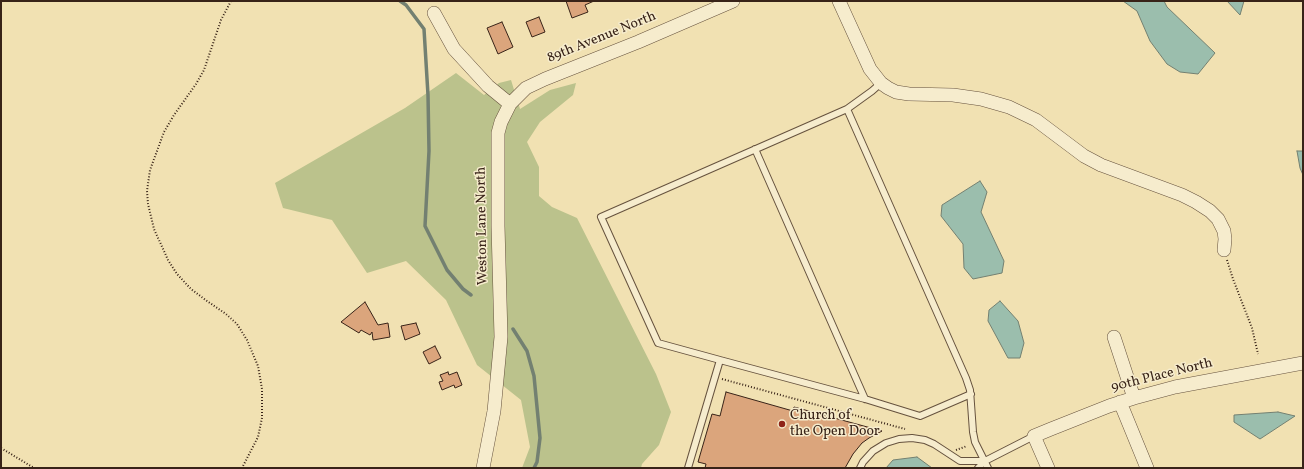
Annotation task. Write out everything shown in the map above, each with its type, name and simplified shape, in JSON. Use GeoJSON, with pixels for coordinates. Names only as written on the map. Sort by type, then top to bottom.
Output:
{"type":"FeatureCollection","features":[{"type":"Feature","properties":{"kind":"street","name":"89th Avenue North"},"geometry":{"type":"LineString","coordinates":[[510,104],[526,88],[545,79],[638,42],[733,1]]}},
{"type":"Feature","properties":{"kind":"street"},"geometry":{"type":"LineString","coordinates":[[838,1],[870,69],[881,84],[896,92],[909,94],[953,95],[981,99],[1009,107],[1029,116],[1084,156],[1101,165],[1182,195],[1210,211],[1218,219],[1221,225],[1225,239],[1224,250]]}},
{"type":"Feature","properties":{"kind":"street"},"geometry":{"type":"LineString","coordinates":[[434,13],[454,49],[488,86],[510,104]]}},
{"type":"Feature","properties":{"kind":"street","name":"Weston Lane North"},"geometry":{"type":"LineString","coordinates":[[483,468],[494,412],[501,337],[498,226],[498,133],[501,122],[510,104]]}},
{"type":"Feature","properties":{"kind":"street"},"geometry":{"type":"LineString","coordinates":[[1114,337],[1134,398]]}},
{"type":"Feature","properties":{"kind":"street","name":"90th Place North"},"geometry":{"type":"LineString","coordinates":[[1034,436],[1120,402],[1134,398],[1182,386],[1303,363]]}},
{"type":"Feature","properties":{"kind":"street"},"geometry":{"type":"LineString","coordinates":[[1120,402],[1147,468]]}},
{"type":"Feature","properties":{"kind":"street"},"geometry":{"type":"LineString","coordinates":[[1034,436],[1048,468]]}},
{"type":"Feature","properties":{"kind":"lane"},"geometry":{"type":"LineString","coordinates":[[881,84],[847,109],[755,148],[601,218],[658,343],[865,399],[920,416],[971,394]]}},
{"type":"Feature","properties":{"kind":"lane"},"geometry":{"type":"LineString","coordinates":[[847,109],[966,378],[971,394],[974,442],[988,468]]}},
{"type":"Feature","properties":{"kind":"lane"},"geometry":{"type":"LineString","coordinates":[[755,148],[865,399]]}},
{"type":"Feature","properties":{"kind":"lane"},"geometry":{"type":"LineString","coordinates":[[688,468],[720,360]]}},
{"type":"Feature","properties":{"kind":"lane"},"geometry":{"type":"LineString","coordinates":[[978,468],[985,461],[1034,436]]}},
{"type":"Feature","properties":{"kind":"lane"},"geometry":{"type":"LineString","coordinates":[[860,468],[862,462],[873,451],[886,443],[899,439],[912,438],[924,440],[934,444],[960,461],[985,461]]}},
{"type":"Feature","properties":{"kind":"path"},"geometry":{"type":"LineString","coordinates":[[231,1],[221,20],[202,74],[169,122],[164,132],[150,170],[147,192],[148,204],[154,229],[168,260],[177,274],[191,289],[226,314],[237,324],[247,340],[258,366],[262,389],[262,418],[258,437],[242,468]]}},
{"type":"Feature","properties":{"kind":"path"},"geometry":{"type":"LineString","coordinates":[[1224,250],[1233,279],[1252,328],[1258,354]]}},
{"type":"Feature","properties":{"kind":"path"},"geometry":{"type":"LineString","coordinates":[[715,377],[909,430]]}},
{"type":"Feature","properties":{"kind":"path"},"geometry":{"type":"LineString","coordinates":[[951,448],[954,450],[968,446]]}},
{"type":"Feature","properties":{"kind":"path"},"geometry":{"type":"LineString","coordinates":[[1,448],[34,468]]}},
{"type":"Feature","properties":{"kind":"green space"},"geometry":{"type":"Polygon","coordinates":[[[456,73],[484,95],[499,83],[511,80],[520,109],[550,90],[576,83],[573,95],[540,122],[527,142],[539,167],[539,196],[552,207],[577,218],[656,374],[671,412],[659,445],[642,464],[641,468],[522,468],[530,447],[521,400],[477,365],[446,300],[406,261],[367,273],[332,220],[283,208],[275,183],[405,108],[456,73]]]}},
{"type":"Feature","properties":{"kind":"shaded area"},"geometry":{"type":"Polygon","coordinates":[[[1123,1],[1164,1],[1167,7],[1215,53],[1198,74],[1180,72],[1167,64],[1150,41],[1137,11],[1123,1]]]}},
{"type":"Feature","properties":{"kind":"shaded area"},"geometry":{"type":"Polygon","coordinates":[[[1227,1],[1244,1],[1240,15],[1227,1]]]}},
{"type":"Feature","properties":{"kind":"shaded area"},"geometry":{"type":"Polygon","coordinates":[[[1297,151],[1303,151],[1303,175],[1300,168],[1297,151]]]}},
{"type":"Feature","properties":{"kind":"shaded area"},"geometry":{"type":"Polygon","coordinates":[[[980,181],[987,192],[981,212],[1004,261],[1002,273],[973,279],[964,268],[963,244],[941,216],[942,205],[980,181]]]}},
{"type":"Feature","properties":{"kind":"shaded area"},"geometry":{"type":"Polygon","coordinates":[[[1000,301],[1018,321],[1024,343],[1020,358],[1008,358],[988,321],[989,310],[1000,301]]]}},
{"type":"Feature","properties":{"kind":"shaded area"},"geometry":{"type":"Polygon","coordinates":[[[1278,412],[1295,416],[1260,439],[1234,422],[1234,415],[1278,412]]]}},
{"type":"Feature","properties":{"kind":"shaded area"},"geometry":{"type":"Polygon","coordinates":[[[917,457],[932,468],[886,468],[893,460],[917,457]]]}},
{"type":"Feature","properties":{"kind":"building"},"geometry":{"type":"Polygon","coordinates":[[[566,1],[594,1],[585,5],[588,12],[572,18],[566,1]]]}},
{"type":"Feature","properties":{"kind":"building"},"geometry":{"type":"Polygon","coordinates":[[[539,17],[545,32],[532,37],[526,22],[539,17]]]}},
{"type":"Feature","properties":{"kind":"building"},"geometry":{"type":"Polygon","coordinates":[[[502,22],[513,47],[498,54],[487,28],[502,22]]]}},
{"type":"Feature","properties":{"kind":"building"},"geometry":{"type":"Polygon","coordinates":[[[365,302],[378,325],[388,323],[390,337],[373,340],[372,332],[370,335],[361,330],[359,333],[341,322],[365,302]]]}},
{"type":"Feature","properties":{"kind":"building"},"geometry":{"type":"Polygon","coordinates":[[[416,323],[420,334],[405,340],[401,326],[416,323]]]}},
{"type":"Feature","properties":{"kind":"building"},"geometry":{"type":"Polygon","coordinates":[[[435,346],[441,358],[429,364],[423,352],[435,346]]]}},
{"type":"Feature","properties":{"kind":"building"},"geometry":{"type":"Polygon","coordinates":[[[448,372],[449,375],[457,372],[462,385],[455,388],[454,385],[442,390],[439,382],[443,381],[440,375],[448,372]]]}},
{"type":"Feature","properties":{"kind":"building","name":"Church of the Open Door"},"geometry":{"type":"Polygon","coordinates":[[[726,392],[793,411],[794,407],[882,431],[862,443],[853,454],[845,468],[705,468],[706,464],[698,462],[712,414],[720,416],[726,392]]]}},
{"type":"Feature","properties":{"kind":"waterway"},"geometry":{"type":"LineString","coordinates":[[400,1],[406,5],[424,29],[428,95],[429,151],[425,226],[447,270],[463,289],[471,295]]}},
{"type":"Feature","properties":{"kind":"waterway"},"geometry":{"type":"LineString","coordinates":[[513,329],[527,351],[534,376],[540,438],[537,462],[534,468]]}},
{"type":"Feature","properties":{"kind":"place","name":"Church of the Open Door"},"geometry":{"type":"Point","coordinates":[782,424]}}]}
